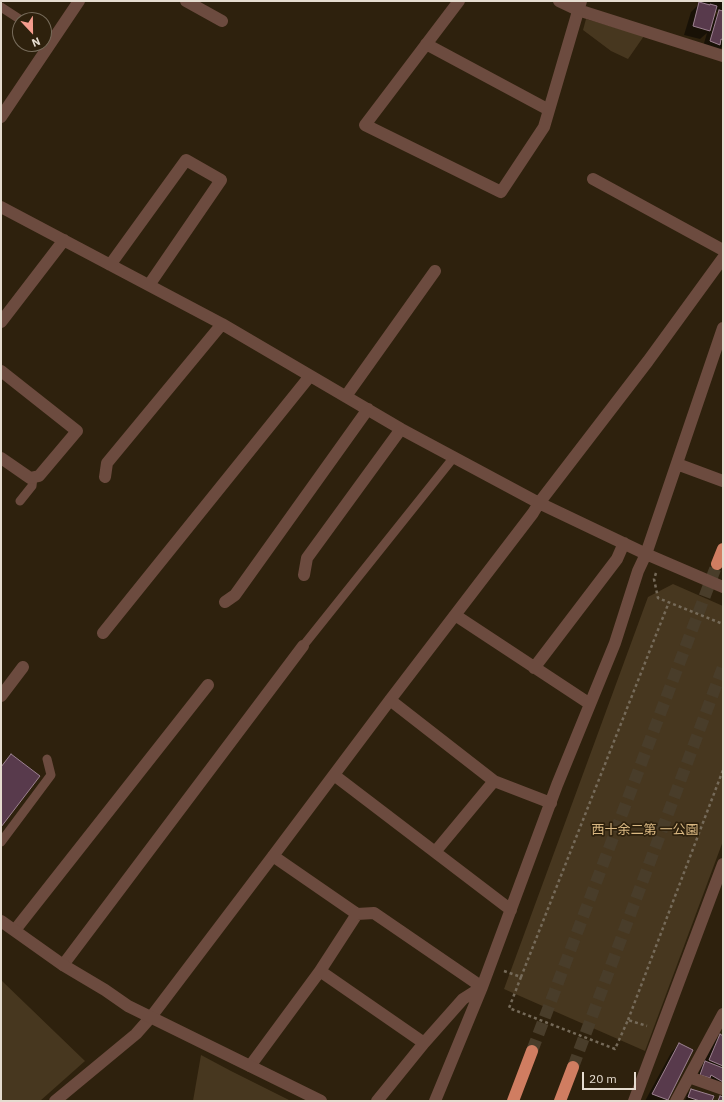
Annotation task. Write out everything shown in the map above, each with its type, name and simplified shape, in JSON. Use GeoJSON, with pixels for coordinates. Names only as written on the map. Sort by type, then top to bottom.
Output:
{"type":"FeatureCollection","features":[{"type":"Feature","properties":{"kind":"highway"},"geometry":{"type":"LineString","coordinates":[[717,564],[723,549]]}},
{"type":"Feature","properties":{"kind":"highway"},"geometry":{"type":"LineString","coordinates":[[513,1101],[532,1051]]}},
{"type":"Feature","properties":{"kind":"highway"},"geometry":{"type":"LineString","coordinates":[[560,1101],[573,1067]]}},
{"type":"Feature","properties":{"kind":"street"},"geometry":{"type":"LineString","coordinates":[[52,32],[79,1]]}},
{"type":"Feature","properties":{"kind":"street"},"geometry":{"type":"LineString","coordinates":[[186,1],[222,21]]}},
{"type":"Feature","properties":{"kind":"street"},"geometry":{"type":"LineString","coordinates":[[458,1],[365,125],[501,192],[544,127],[580,5]]}},
{"type":"Feature","properties":{"kind":"street"},"geometry":{"type":"LineString","coordinates":[[559,1],[580,5],[723,56]]}},
{"type":"Feature","properties":{"kind":"street"},"geometry":{"type":"LineString","coordinates":[[426,44],[549,110]]}},
{"type":"Feature","properties":{"kind":"street"},"geometry":{"type":"LineString","coordinates":[[1,117],[39,52]]}},
{"type":"Feature","properties":{"kind":"street"},"geometry":{"type":"LineString","coordinates":[[110,265],[186,160],[221,180],[149,286]]}},
{"type":"Feature","properties":{"kind":"street"},"geometry":{"type":"LineString","coordinates":[[593,179],[723,250]]}},
{"type":"Feature","properties":{"kind":"street"},"geometry":{"type":"LineString","coordinates":[[1,207],[222,324],[401,429],[540,503],[646,554],[723,587]]}},
{"type":"Feature","properties":{"kind":"street"},"geometry":{"type":"LineString","coordinates":[[1,322],[64,240]]}},
{"type":"Feature","properties":{"kind":"street"},"geometry":{"type":"LineString","coordinates":[[55,1101],[136,1034],[151,1017],[648,361],[723,258]]}},
{"type":"Feature","properties":{"kind":"street"},"geometry":{"type":"LineString","coordinates":[[346,396],[435,271]]}},
{"type":"Feature","properties":{"kind":"street"},"geometry":{"type":"LineString","coordinates":[[105,477],[107,463],[222,324]]}},
{"type":"Feature","properties":{"kind":"street"},"geometry":{"type":"LineString","coordinates":[[434,1101],[482,987],[551,803],[614,643],[723,328]]}},
{"type":"Feature","properties":{"kind":"street"},"geometry":{"type":"LineString","coordinates":[[1,371],[77,431],[39,476],[30,478],[1,458]]}},
{"type":"Feature","properties":{"kind":"street"},"geometry":{"type":"LineString","coordinates":[[103,633],[310,376]]}},
{"type":"Feature","properties":{"kind":"street"},"geometry":{"type":"LineString","coordinates":[[225,602],[234,594],[368,409]]}},
{"type":"Feature","properties":{"kind":"street"},"geometry":{"type":"LineString","coordinates":[[304,575],[307,558],[401,429]]}},
{"type":"Feature","properties":{"kind":"street"},"geometry":{"type":"LineString","coordinates":[[677,464],[723,481]]}},
{"type":"Feature","properties":{"kind":"street"},"geometry":{"type":"LineString","coordinates":[[534,668],[617,559],[624,543]]}},
{"type":"Feature","properties":{"kind":"street"},"geometry":{"type":"LineString","coordinates":[[455,615],[590,704]]}},
{"type":"Feature","properties":{"kind":"street"},"geometry":{"type":"LineString","coordinates":[[63,965],[303,646]]}},
{"type":"Feature","properties":{"kind":"street"},"geometry":{"type":"LineString","coordinates":[[1,696],[23,667]]}},
{"type":"Feature","properties":{"kind":"street"},"geometry":{"type":"LineString","coordinates":[[15,930],[208,685]]}},
{"type":"Feature","properties":{"kind":"street"},"geometry":{"type":"LineString","coordinates":[[390,700],[494,781],[551,803]]}},
{"type":"Feature","properties":{"kind":"street"},"geometry":{"type":"LineString","coordinates":[[334,774],[511,910]]}},
{"type":"Feature","properties":{"kind":"street"},"geometry":{"type":"LineString","coordinates":[[435,852],[494,781]]}},
{"type":"Feature","properties":{"kind":"street"},"geometry":{"type":"LineString","coordinates":[[273,856],[357,914],[374,913],[482,987]]}},
{"type":"Feature","properties":{"kind":"street"},"geometry":{"type":"LineString","coordinates":[[634,1101],[723,864]]}},
{"type":"Feature","properties":{"kind":"street"},"geometry":{"type":"LineString","coordinates":[[250,1066],[320,971],[357,914]]}},
{"type":"Feature","properties":{"kind":"street"},"geometry":{"type":"LineString","coordinates":[[1,921],[63,965],[105,990],[128,1006],[321,1101]]}},
{"type":"Feature","properties":{"kind":"street"},"geometry":{"type":"LineString","coordinates":[[320,971],[424,1043]]}},
{"type":"Feature","properties":{"kind":"street"},"geometry":{"type":"LineString","coordinates":[[377,1101],[424,1043],[463,999],[482,987]]}},
{"type":"Feature","properties":{"kind":"street"},"geometry":{"type":"LineString","coordinates":[[676,1101],[723,1014]]}},
{"type":"Feature","properties":{"kind":"street"},"geometry":{"type":"LineString","coordinates":[[689,1076],[723,1089]]}},
{"type":"Feature","properties":{"kind":"lane"},"geometry":{"type":"LineString","coordinates":[[1,7],[12,14]]}},
{"type":"Feature","properties":{"kind":"lane"},"geometry":{"type":"LineString","coordinates":[[303,646],[454,457]]}},
{"type":"Feature","properties":{"kind":"lane"},"geometry":{"type":"LineString","coordinates":[[20,501],[32,486],[32,477]]}},
{"type":"Feature","properties":{"kind":"lane"},"geometry":{"type":"LineString","coordinates":[[1,842],[52,775],[47,759]]}},
{"type":"Feature","properties":{"kind":"path"},"geometry":{"type":"LineString","coordinates":[[662,561],[654,579],[658,598],[723,624]]}},
{"type":"Feature","properties":{"kind":"path"},"geometry":{"type":"LineString","coordinates":[[668,602],[509,1008],[615,1049],[628,1020],[723,770]]}},
{"type":"Feature","properties":{"kind":"path"},"geometry":{"type":"LineString","coordinates":[[498,969],[521,977]]}},
{"type":"Feature","properties":{"kind":"path"},"geometry":{"type":"LineString","coordinates":[[628,1020],[661,1031]]}},
{"type":"Feature","properties":{"kind":"green space"},"geometry":{"type":"Polygon","coordinates":[[[586,19],[644,36],[628,59],[611,51],[583,30],[586,19]]]}},
{"type":"Feature","properties":{"kind":"green space","name":"西十余二第 一公園"},"geometry":{"type":"Polygon","coordinates":[[[673,584],[723,606],[723,841],[645,1051],[504,989],[648,597],[673,584]]]}},
{"type":"Feature","properties":{"kind":"green space"},"geometry":{"type":"Polygon","coordinates":[[[1,980],[85,1061],[40,1101],[1,1101],[1,980]]]}},
{"type":"Feature","properties":{"kind":"green space"},"geometry":{"type":"Polygon","coordinates":[[[201,1055],[231,1071],[291,1101],[193,1101],[201,1055]]]}},
{"type":"Feature","properties":{"kind":"building"},"geometry":{"type":"Polygon","coordinates":[[[699,2],[717,6],[710,31],[693,26],[699,2]]]}},
{"type":"Feature","properties":{"kind":"building"},"geometry":{"type":"Polygon","coordinates":[[[719,10],[723,11],[723,40],[721,39],[720,45],[710,41],[719,10]]]}},
{"type":"Feature","properties":{"kind":"building"},"geometry":{"type":"Polygon","coordinates":[[[11,754],[40,776],[1,827],[1,767],[11,754]]]}},
{"type":"Feature","properties":{"kind":"building"},"geometry":{"type":"Polygon","coordinates":[[[720,1034],[723,1036],[723,1066],[709,1060],[720,1034]]]}},
{"type":"Feature","properties":{"kind":"building"},"geometry":{"type":"Polygon","coordinates":[[[679,1043],[693,1050],[668,1100],[652,1094],[679,1043]]]}},
{"type":"Feature","properties":{"kind":"building"},"geometry":{"type":"Polygon","coordinates":[[[705,1061],[723,1068],[723,1082],[711,1075],[710,1078],[700,1075],[705,1061]]]}},
{"type":"Feature","properties":{"kind":"building"},"geometry":{"type":"Polygon","coordinates":[[[691,1089],[714,1096],[712,1101],[700,1101],[688,1097],[691,1089]]]}},
{"type":"Feature","properties":{"kind":"building"},"geometry":{"type":"Polygon","coordinates":[[[720,1096],[723,1097],[723,1101],[718,1101],[720,1096]]]}},
{"type":"Feature","properties":{"kind":"tunnel"},"geometry":{"type":"LineString","coordinates":[[532,1051],[717,564]]}},
{"type":"Feature","properties":{"kind":"tunnel"},"geometry":{"type":"LineString","coordinates":[[573,1067],[723,667]]}}]}
